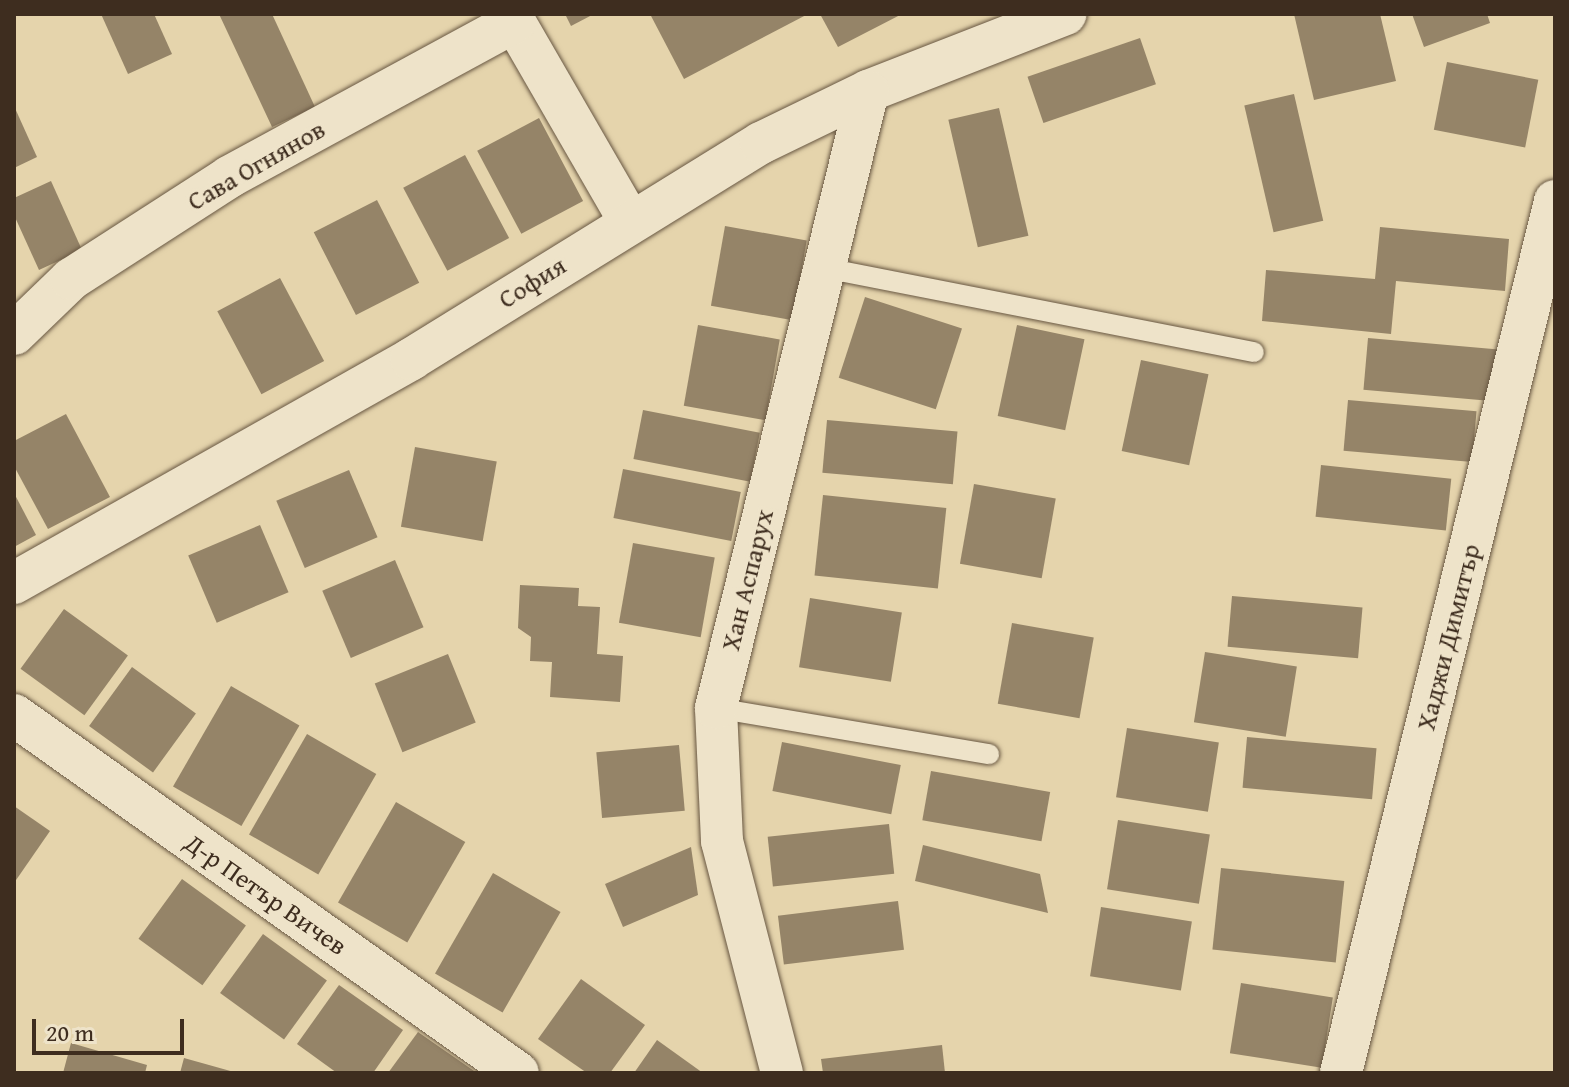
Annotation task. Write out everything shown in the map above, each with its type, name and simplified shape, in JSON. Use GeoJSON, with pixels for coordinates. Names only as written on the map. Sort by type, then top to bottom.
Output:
{"type":"FeatureCollection","features":[{"type":"Feature","properties":{"kind":"street","name":"София"},"geometry":{"type":"LineString","coordinates":[[14,583],[371,382],[629,220],[868,91],[1058,15]]}},
{"type":"Feature","properties":{"kind":"street"},"geometry":{"type":"LineString","coordinates":[[512,18],[629,220]]}},
{"type":"Feature","properties":{"kind":"street","name":"Сава Огнянов"},"geometry":{"type":"LineString","coordinates":[[14,334],[71,279],[229,177],[512,18]]}},
{"type":"Feature","properties":{"kind":"street","name":"Хан Аспарух"},"geometry":{"type":"LineString","coordinates":[[782,1073],[722,841],[716,708],[868,91]]}},
{"type":"Feature","properties":{"kind":"street","name":"Хаджи Димитър"},"geometry":{"type":"LineString","coordinates":[[1341,1073],[1555,201]]}},
{"type":"Feature","properties":{"kind":"street","name":"Д-р Петър Вичев"},"geometry":{"type":"LineString","coordinates":[[14,715],[518,1073]]}},
{"type":"Feature","properties":{"kind":"lane"},"geometry":{"type":"LineString","coordinates":[[825,268],[1254,352]]}},
{"type":"Feature","properties":{"kind":"lane"},"geometry":{"type":"LineString","coordinates":[[716,708],[989,754]]}},
{"type":"Feature","properties":{"kind":"building"},"geometry":{"type":"Polygon","coordinates":[[[101,14],[154,14],[172,54],[128,74],[101,14]]]}},
{"type":"Feature","properties":{"kind":"building"},"geometry":{"type":"Polygon","coordinates":[[[219,14],[272,14],[315,107],[272,127],[219,14]]]}},
{"type":"Feature","properties":{"kind":"building"},"geometry":{"type":"Polygon","coordinates":[[[565,14],[594,14],[571,26],[565,14]]]}},
{"type":"Feature","properties":{"kind":"building"},"geometry":{"type":"Polygon","coordinates":[[[650,14],[808,14],[684,79],[650,14]]]}},
{"type":"Feature","properties":{"kind":"building"},"geometry":{"type":"Polygon","coordinates":[[[820,14],[902,14],[838,47],[820,14]]]}},
{"type":"Feature","properties":{"kind":"building"},"geometry":{"type":"Polygon","coordinates":[[[1294,14],[1380,14],[1396,81],[1314,100],[1294,14]]]}},
{"type":"Feature","properties":{"kind":"building"},"geometry":{"type":"Polygon","coordinates":[[[1412,14],[1487,14],[1490,23],[1424,47],[1412,14]]]}},
{"type":"Feature","properties":{"kind":"building"},"geometry":{"type":"Polygon","coordinates":[[[1140,38],[1156,84],[1043,123],[1027,77],[1140,38]]]}},
{"type":"Feature","properties":{"kind":"building"},"geometry":{"type":"Polygon","coordinates":[[[1447,62],[1538,80],[1525,147],[1434,130],[1447,62]]]}},
{"type":"Feature","properties":{"kind":"building"},"geometry":{"type":"Polygon","coordinates":[[[1294,94],[1323,221],[1274,232],[1244,105],[1294,94]]]}},
{"type":"Feature","properties":{"kind":"building"},"geometry":{"type":"Polygon","coordinates":[[[14,106],[37,157],[14,168],[14,106]]]}},
{"type":"Feature","properties":{"kind":"building"},"geometry":{"type":"Polygon","coordinates":[[[999,108],[1028,236],[978,247],[948,120],[999,108]]]}},
{"type":"Feature","properties":{"kind":"building"},"geometry":{"type":"Polygon","coordinates":[[[539,118],[583,201],[521,234],[477,151],[539,118]]]}},
{"type":"Feature","properties":{"kind":"building"},"geometry":{"type":"Polygon","coordinates":[[[465,155],[509,238],[447,271],[403,188],[465,155]]]}},
{"type":"Feature","properties":{"kind":"building"},"geometry":{"type":"Polygon","coordinates":[[[51,181],[82,250],[39,270],[14,215],[14,198],[51,181]]]}},
{"type":"Feature","properties":{"kind":"building"},"geometry":{"type":"Polygon","coordinates":[[[377,200],[419,283],[356,315],[314,232],[377,200]]]}},
{"type":"Feature","properties":{"kind":"building"},"geometry":{"type":"Polygon","coordinates":[[[725,226],[807,240],[793,320],[711,306],[725,226]]]}},
{"type":"Feature","properties":{"kind":"building"},"geometry":{"type":"Polygon","coordinates":[[[1380,227],[1509,239],[1505,291],[1396,281],[1391,334],[1262,321],[1266,270],[1375,279],[1380,227]]]}},
{"type":"Feature","properties":{"kind":"building"},"geometry":{"type":"Polygon","coordinates":[[[280,278],[324,361],[261,394],[217,311],[280,278]]]}},
{"type":"Feature","properties":{"kind":"building"},"geometry":{"type":"Polygon","coordinates":[[[865,297],[962,329],[936,409],[839,378],[865,297]]]}},
{"type":"Feature","properties":{"kind":"building"},"geometry":{"type":"Polygon","coordinates":[[[698,325],[780,339],[765,420],[684,406],[698,325]]]}},
{"type":"Feature","properties":{"kind":"building"},"geometry":{"type":"Polygon","coordinates":[[[1017,325],[1084,339],[1065,430],[998,416],[1017,325]]]}},
{"type":"Feature","properties":{"kind":"building"},"geometry":{"type":"Polygon","coordinates":[[[1368,338],[1499,349],[1494,401],[1363,390],[1368,338]]]}},
{"type":"Feature","properties":{"kind":"building"},"geometry":{"type":"Polygon","coordinates":[[[1141,360],[1208,374],[1189,465],[1122,451],[1141,360]]]}},
{"type":"Feature","properties":{"kind":"building"},"geometry":{"type":"Polygon","coordinates":[[[1348,400],[1477,411],[1472,462],[1344,451],[1348,400]]]}},
{"type":"Feature","properties":{"kind":"building"},"geometry":{"type":"Polygon","coordinates":[[[643,410],[760,433],[750,482],[633,459],[643,410]]]}},
{"type":"Feature","properties":{"kind":"building"},"geometry":{"type":"Polygon","coordinates":[[[66,414],[110,497],[48,529],[14,466],[14,441],[66,414]]]}},
{"type":"Feature","properties":{"kind":"building"},"geometry":{"type":"Polygon","coordinates":[[[827,420],[958,431],[953,484],[822,473],[827,420]]]}},
{"type":"Feature","properties":{"kind":"building"},"geometry":{"type":"Polygon","coordinates":[[[415,447],[497,461],[483,541],[401,527],[415,447]]]}},
{"type":"Feature","properties":{"kind":"building"},"geometry":{"type":"Polygon","coordinates":[[[1321,465],[1451,479],[1446,530],[1316,517],[1321,465]]]}},
{"type":"Feature","properties":{"kind":"building"},"geometry":{"type":"Polygon","coordinates":[[[623,469],[741,492],[731,541],[613,518],[623,469]]]}},
{"type":"Feature","properties":{"kind":"building"},"geometry":{"type":"Polygon","coordinates":[[[349,470],[378,537],[305,568],[276,501],[349,470]]]}},
{"type":"Feature","properties":{"kind":"building"},"geometry":{"type":"Polygon","coordinates":[[[974,484],[1056,498],[1042,578],[960,564],[974,484]]]}},
{"type":"Feature","properties":{"kind":"building"},"geometry":{"type":"Polygon","coordinates":[[[14,493],[36,535],[14,547],[14,493]]]}},
{"type":"Feature","properties":{"kind":"building"},"geometry":{"type":"Polygon","coordinates":[[[823,495],[946,508],[938,589],[815,576],[823,495]]]}},
{"type":"Feature","properties":{"kind":"building"},"geometry":{"type":"Polygon","coordinates":[[[260,525],[289,592],[217,623],[188,555],[260,525]]]}},
{"type":"Feature","properties":{"kind":"building"},"geometry":{"type":"Polygon","coordinates":[[[633,543],[715,557],[701,637],[619,623],[633,543]]]}},
{"type":"Feature","properties":{"kind":"building"},"geometry":{"type":"Polygon","coordinates":[[[395,560],[424,627],[351,658],[322,591],[395,560]]]}},
{"type":"Feature","properties":{"kind":"building"},"geometry":{"type":"Polygon","coordinates":[[[520,585],[579,588],[578,606],[600,607],[597,654],[623,656],[620,702],[550,697],[552,662],[530,661],[531,637],[518,628],[520,585]]]}},
{"type":"Feature","properties":{"kind":"building"},"geometry":{"type":"Polygon","coordinates":[[[1232,596],[1363,607],[1358,658],[1228,647],[1232,596]]]}},
{"type":"Feature","properties":{"kind":"building"},"geometry":{"type":"Polygon","coordinates":[[[810,598],[902,613],[891,682],[799,667],[810,598]]]}},
{"type":"Feature","properties":{"kind":"building"},"geometry":{"type":"Polygon","coordinates":[[[64,609],[128,655],[84,715],[21,669],[64,609]]]}},
{"type":"Feature","properties":{"kind":"building"},"geometry":{"type":"Polygon","coordinates":[[[1012,623],[1094,637],[1079,718],[998,704],[1012,623]]]}},
{"type":"Feature","properties":{"kind":"building"},"geometry":{"type":"Polygon","coordinates":[[[1205,652],[1297,667],[1286,737],[1194,722],[1205,652]]]}},
{"type":"Feature","properties":{"kind":"building"},"geometry":{"type":"Polygon","coordinates":[[[448,654],[476,723],[402,752],[375,684],[448,654]]]}},
{"type":"Feature","properties":{"kind":"building"},"geometry":{"type":"Polygon","coordinates":[[[132,667],[196,713],[153,772],[89,726],[132,667]]]}},
{"type":"Feature","properties":{"kind":"building"},"geometry":{"type":"Polygon","coordinates":[[[231,686],[299,726],[241,826],[173,786],[231,686]]]}},
{"type":"Feature","properties":{"kind":"building"},"geometry":{"type":"Polygon","coordinates":[[[1127,728],[1219,743],[1208,812],[1116,797],[1127,728]]]}},
{"type":"Feature","properties":{"kind":"building"},"geometry":{"type":"Polygon","coordinates":[[[307,734],[376,774],[318,874],[249,834],[307,734]]]}},
{"type":"Feature","properties":{"kind":"building"},"geometry":{"type":"Polygon","coordinates":[[[1247,737],[1377,748],[1372,799],[1243,788],[1247,737]]]}},
{"type":"Feature","properties":{"kind":"building"},"geometry":{"type":"Polygon","coordinates":[[[782,742],[901,765],[891,814],[772,791],[782,742]]]}},
{"type":"Feature","properties":{"kind":"building"},"geometry":{"type":"Polygon","coordinates":[[[679,745],[685,811],[602,818],[596,752],[679,745]]]}},
{"type":"Feature","properties":{"kind":"building"},"geometry":{"type":"Polygon","coordinates":[[[931,771],[1050,792],[1041,841],[922,820],[931,771]]]}},
{"type":"Feature","properties":{"kind":"building"},"geometry":{"type":"Polygon","coordinates":[[[396,802],[465,842],[407,942],[338,902],[396,802]]]}},
{"type":"Feature","properties":{"kind":"building"},"geometry":{"type":"Polygon","coordinates":[[[14,806],[50,831],[14,883],[14,806]]]}},
{"type":"Feature","properties":{"kind":"building"},"geometry":{"type":"Polygon","coordinates":[[[1118,820],[1210,835],[1199,904],[1107,889],[1118,820]]]}},
{"type":"Feature","properties":{"kind":"building"},"geometry":{"type":"Polygon","coordinates":[[[889,824],[894,874],[773,886],[768,837],[889,824]]]}},
{"type":"Feature","properties":{"kind":"building"},"geometry":{"type":"Polygon","coordinates":[[[923,845],[1040,874],[1048,913],[915,881],[923,845]]]}},
{"type":"Feature","properties":{"kind":"building"},"geometry":{"type":"Polygon","coordinates":[[[691,847],[698,895],[623,927],[605,884],[691,847]]]}},
{"type":"Feature","properties":{"kind":"building"},"geometry":{"type":"Polygon","coordinates":[[[1221,868],[1344,881],[1336,963],[1212,950],[1221,868]]]}},
{"type":"Feature","properties":{"kind":"building"},"geometry":{"type":"Polygon","coordinates":[[[493,873],[561,912],[503,1012],[435,973],[493,873]]]}},
{"type":"Feature","properties":{"kind":"building"},"geometry":{"type":"Polygon","coordinates":[[[182,879],[246,925],[202,985],[139,939],[182,879]]]}},
{"type":"Feature","properties":{"kind":"building"},"geometry":{"type":"Polygon","coordinates":[[[898,901],[904,950],[784,964],[778,916],[898,901]]]}},
{"type":"Feature","properties":{"kind":"building"},"geometry":{"type":"Polygon","coordinates":[[[1101,907],[1192,921],[1181,991],[1090,976],[1101,907]]]}},
{"type":"Feature","properties":{"kind":"building"},"geometry":{"type":"Polygon","coordinates":[[[263,934],[327,980],[284,1039],[220,993],[263,934]]]}},
{"type":"Feature","properties":{"kind":"building"},"geometry":{"type":"Polygon","coordinates":[[[581,979],[645,1025],[610,1073],[587,1073],[538,1039],[581,979]]]}},
{"type":"Feature","properties":{"kind":"building"},"geometry":{"type":"Polygon","coordinates":[[[1241,983],[1333,998],[1322,1068],[1230,1053],[1241,983]]]}},
{"type":"Feature","properties":{"kind":"building"},"geometry":{"type":"Polygon","coordinates":[[[339,985],[403,1030],[373,1073],[337,1073],[297,1044],[339,985]]]}},
{"type":"Feature","properties":{"kind":"building"},"geometry":{"type":"Polygon","coordinates":[[[418,1032],[477,1073],[388,1073],[418,1032]]]}},
{"type":"Feature","properties":{"kind":"building"},"geometry":{"type":"Polygon","coordinates":[[[657,1040],[703,1073],[634,1073],[657,1040]]]}},
{"type":"Feature","properties":{"kind":"building"},"geometry":{"type":"Polygon","coordinates":[[[71,1043],[147,1065],[145,1073],[63,1073],[71,1043]]]}},
{"type":"Feature","properties":{"kind":"building"},"geometry":{"type":"Polygon","coordinates":[[[942,1045],[945,1073],[823,1073],[821,1059],[942,1045]]]}},
{"type":"Feature","properties":{"kind":"building"},"geometry":{"type":"Polygon","coordinates":[[[184,1058],[234,1072],[234,1073],[180,1073],[184,1058]]]}}]}
